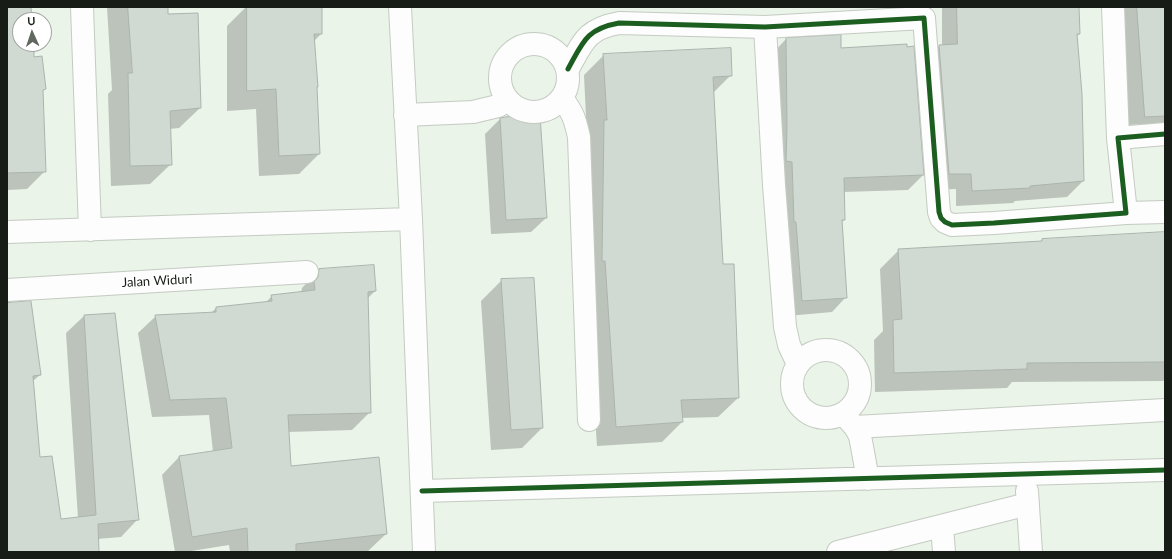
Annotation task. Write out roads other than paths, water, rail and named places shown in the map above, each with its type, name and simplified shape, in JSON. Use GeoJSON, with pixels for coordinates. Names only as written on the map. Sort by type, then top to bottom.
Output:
{"type":"FeatureCollection","features":[{"type":"Feature","properties":{"kind":"street"},"geometry":{"type":"LineString","coordinates":[[82,7],[90,230]]}},
{"type":"Feature","properties":{"kind":"street"},"geometry":{"type":"LineString","coordinates":[[400,7],[411,219],[424,552]]}},
{"type":"Feature","properties":{"kind":"street"},"geometry":{"type":"LineString","coordinates":[[1113,7],[1118,138],[1126,213]]}},
{"type":"Feature","properties":{"kind":"street"},"geometry":{"type":"LineString","coordinates":[[568,69],[581,45],[591,32],[607,25],[619,23],[765,27],[924,13],[938,206],[941,218],[945,222],[952,225],[981,224],[1126,213],[1165,212]]}},
{"type":"Feature","properties":{"kind":"street"},"geometry":{"type":"LineString","coordinates":[[765,27],[774,184],[785,327],[790,345],[798,364]]}},
{"type":"Feature","properties":{"kind":"street"},"geometry":{"type":"LineString","coordinates":[[534,43],[549,46],[561,56],[568,69],[569,85],[562,98],[550,108],[535,112],[520,109],[508,100],[501,86],[500,71],[507,57],[518,47],[534,43]]}},
{"type":"Feature","properties":{"kind":"street"},"geometry":{"type":"LineString","coordinates":[[562,98],[575,119],[579,137],[589,420]]}},
{"type":"Feature","properties":{"kind":"street"},"geometry":{"type":"LineString","coordinates":[[405,115],[472,112],[498,106],[508,100]]}},
{"type":"Feature","properties":{"kind":"street"},"geometry":{"type":"LineString","coordinates":[[1118,138],[1165,134]]}},
{"type":"Feature","properties":{"kind":"street"},"geometry":{"type":"LineString","coordinates":[[7,232],[411,219]]}},
{"type":"Feature","properties":{"kind":"street","name":"Jalan Widuri"},"geometry":{"type":"LineString","coordinates":[[7,290],[307,272]]}},
{"type":"Feature","properties":{"kind":"street"},"geometry":{"type":"LineString","coordinates":[[849,420],[860,389],[859,374],[851,361],[839,352],[824,350],[810,354],[798,364],[792,378],[793,394],[800,406],[813,416],[849,420],[1165,410]]}},
{"type":"Feature","properties":{"kind":"street"},"geometry":{"type":"LineString","coordinates":[[849,420],[860,436],[868,479]]}},
{"type":"Feature","properties":{"kind":"street"},"geometry":{"type":"LineString","coordinates":[[422,491],[1165,470]]}},
{"type":"Feature","properties":{"kind":"street"},"geometry":{"type":"LineString","coordinates":[[1026,474],[1031,552]]}},
{"type":"Feature","properties":{"kind":"street"},"geometry":{"type":"LineString","coordinates":[[838,552],[1028,504]]}},
{"type":"Feature","properties":{"kind":"street"},"geometry":{"type":"LineString","coordinates":[[942,526],[944,552]]}}]}
